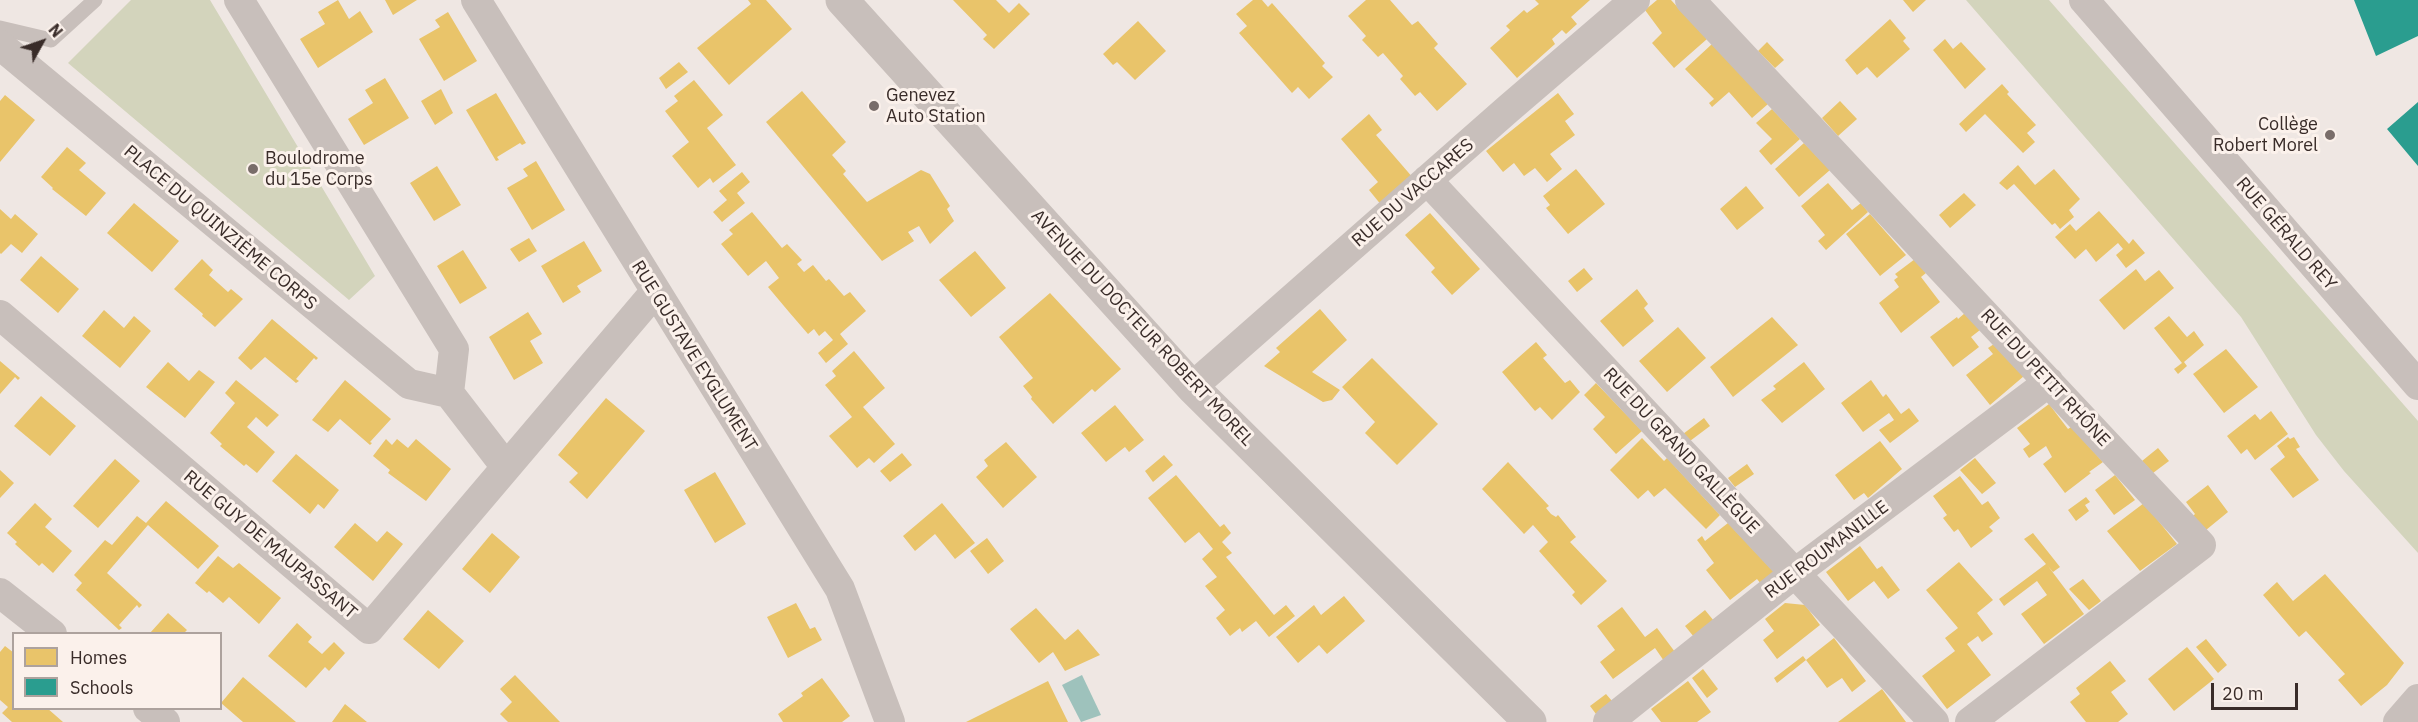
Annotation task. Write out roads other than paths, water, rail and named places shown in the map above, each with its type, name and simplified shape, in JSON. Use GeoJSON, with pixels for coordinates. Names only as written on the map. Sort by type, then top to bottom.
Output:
{"type":"FeatureCollection","features":[{"type":"Feature","properties":{"kind":"street"},"geometry":{"type":"LineString","coordinates":[[239,0],[454,350],[449,393],[506,467]]}},
{"type":"Feature","properties":{"kind":"street","name":"RUE GUSTAVE EYGLUMENT"},"geometry":{"type":"LineString","coordinates":[[476,0],[840,590],[890,722]]}},
{"type":"Feature","properties":{"kind":"street","name":"AVENUE DU DOCTEUR ROBERT MOREL"},"geometry":{"type":"LineString","coordinates":[[842,0],[1191,387],[1530,722]]}},
{"type":"Feature","properties":{"kind":"street","name":"RUE DU VACCARES"},"geometry":{"type":"LineString","coordinates":[[1191,387],[1635,0]]}},
{"type":"Feature","properties":{"kind":"street","name":"RUE DU PETIT RHÔNE"},"geometry":{"type":"LineString","coordinates":[[1690,0],[2201,545],[1970,722]]}},
{"type":"Feature","properties":{"kind":"street","name":"RUE GÉRALD REY"},"geometry":{"type":"LineString","coordinates":[[2084,0],[2418,386]]}},
{"type":"Feature","properties":{"kind":"street","name":"PLACE DU QUINZIÈME CORPS"},"geometry":{"type":"LineString","coordinates":[[0,45],[409,384],[449,393]]}},
{"type":"Feature","properties":{"kind":"street","name":"RUE DU GRAND GALLÈGUE"},"geometry":{"type":"LineString","coordinates":[[1427,180],[1934,722]]}},
{"type":"Feature","properties":{"kind":"street","name":"RUE GUY DE MAUPASSANT"},"geometry":{"type":"LineString","coordinates":[[0,315],[369,629],[655,292]]}},
{"type":"Feature","properties":{"kind":"street","name":"RUE ROUMANILLE"},"geometry":{"type":"LineString","coordinates":[[1608,722],[1795,573],[2049,382]]}},
{"type":"Feature","properties":{"kind":"street"},"geometry":{"type":"LineString","coordinates":[[0,593],[51,632]]}},
{"type":"Feature","properties":{"kind":"street"},"geometry":{"type":"LineString","coordinates":[[2398,722],[2418,699]]}},
{"type":"Feature","properties":{"kind":"street"},"geometry":{"type":"LineString","coordinates":[[150,710],[165,722]]}},
{"type":"Feature","properties":{"kind":"lane"},"geometry":{"type":"LineString","coordinates":[[0,28],[51,40],[95,0]]}},
{"type":"Feature","properties":{"kind":"water"},"geometry":{"type":"Polygon","coordinates":[[[1082,675],[1101,715],[1081,722],[1062,685],[1082,675]]]}},
{"type":"Feature","properties":{"kind":"place","name":"Genevez Auto Station"},"geometry":{"type":"Point","coordinates":[874,106]}},
{"type":"Feature","properties":{"kind":"place","name":"Collège Robert Morel"},"geometry":{"type":"Point","coordinates":[2330,135]}},
{"type":"Feature","properties":{"kind":"place","name":"Boulodrome du 15e Corps"},"geometry":{"type":"Point","coordinates":[253,169]}}]}
